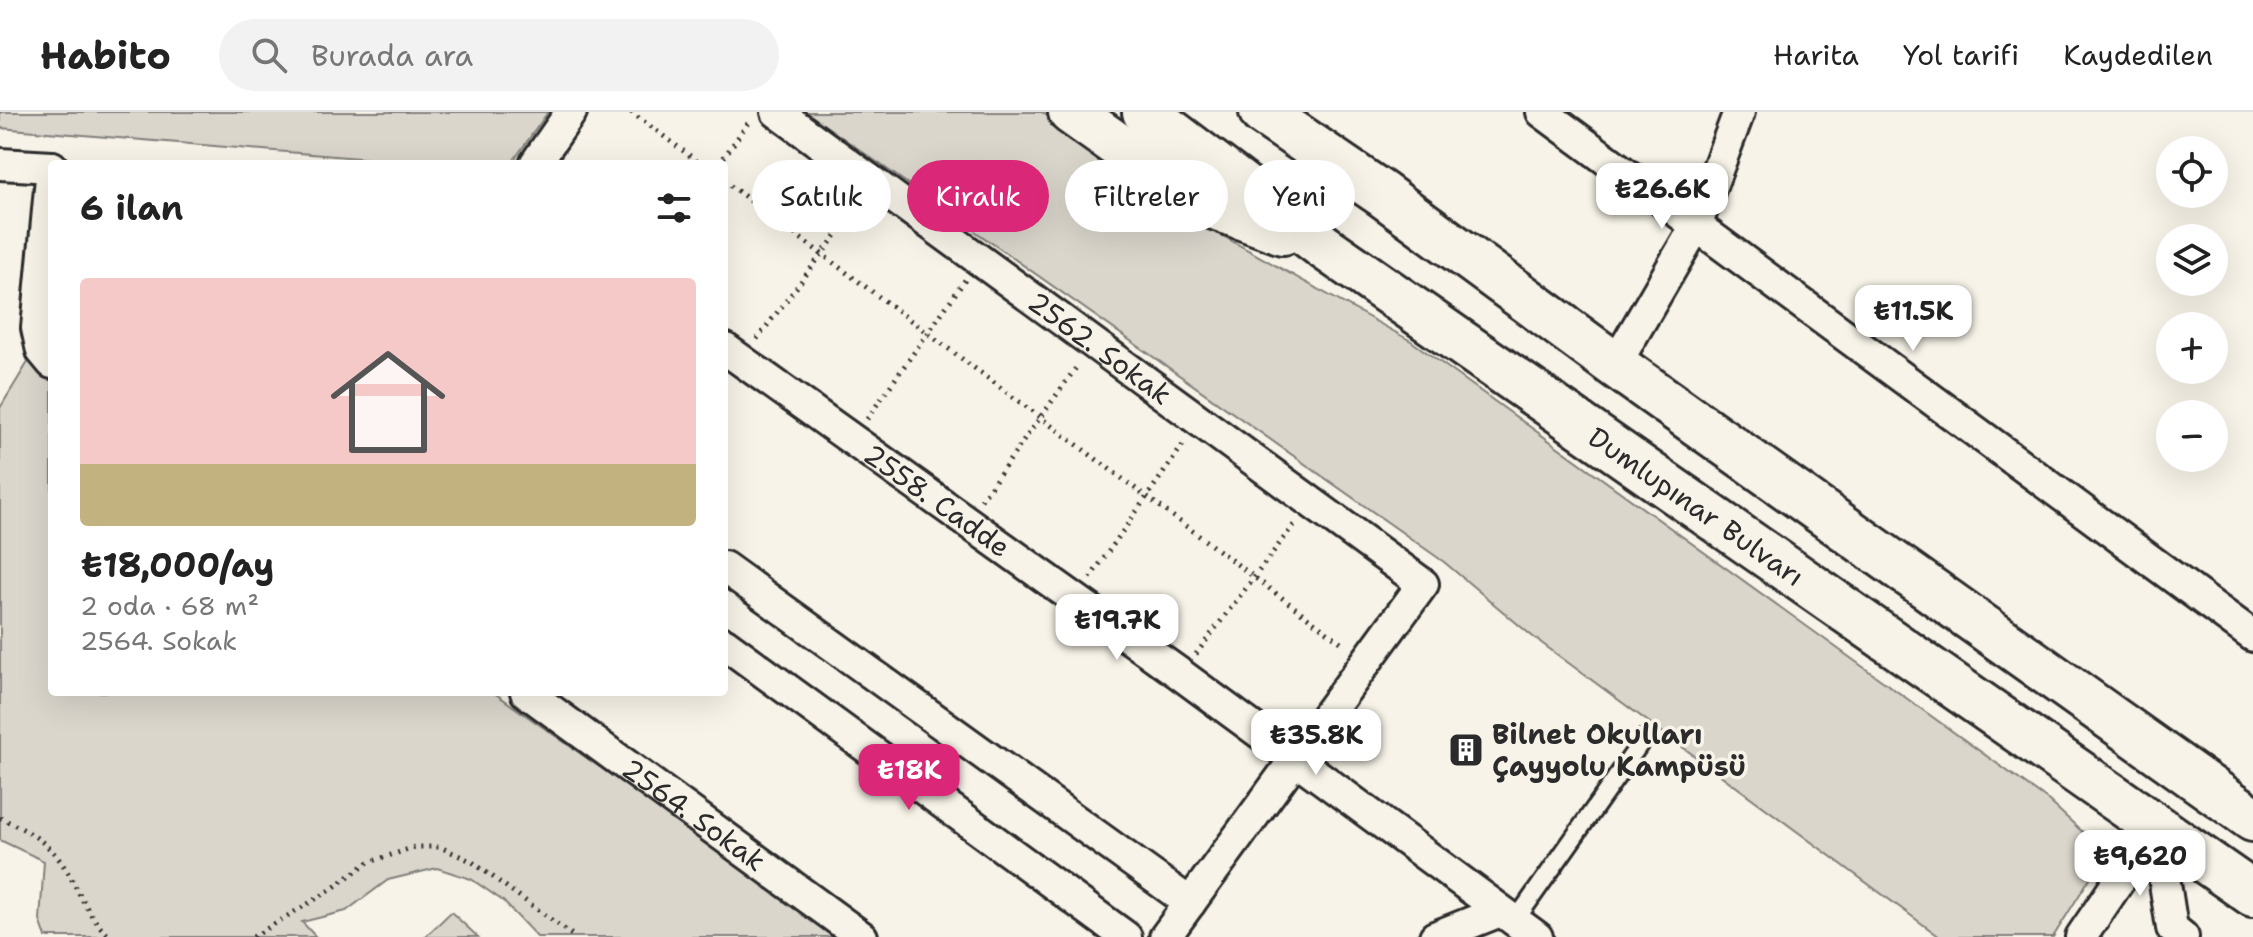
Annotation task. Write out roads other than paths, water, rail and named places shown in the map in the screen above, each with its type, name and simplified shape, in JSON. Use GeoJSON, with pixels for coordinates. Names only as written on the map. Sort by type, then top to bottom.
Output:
{"type":"FeatureCollection","features":[{"type":"Feature","properties":{"kind":"highway"},"geometry":{"type":"LineString","coordinates":[[1071,112],[1193,199],[1324,247]]}},
{"type":"Feature","properties":{"kind":"highway","name":"Dumlupınar Bulvarı"},"geometry":{"type":"LineString","coordinates":[[1145,112],[1324,247],[2253,894]]}},
{"type":"Feature","properties":{"kind":"highway"},"geometry":{"type":"LineString","coordinates":[[1262,112],[1382,194],[1615,365],[2253,819]]}},
{"type":"Feature","properties":{"kind":"highway"},"geometry":{"type":"LineString","coordinates":[[1308,112],[1382,194]]}},
{"type":"Feature","properties":{"kind":"street"},"geometry":{"type":"LineString","coordinates":[[538,160],[571,112]]}},
{"type":"Feature","properties":{"kind":"street","name":"2562. Sokak"},"geometry":{"type":"LineString","coordinates":[[777,112],[1423,584],[1295,760]]}},
{"type":"Feature","properties":{"kind":"street"},"geometry":{"type":"LineString","coordinates":[[1542,112],[2253,636]]}},
{"type":"Feature","properties":{"kind":"street"},"geometry":{"type":"LineString","coordinates":[[1615,365],[1696,226],[1739,112]]}},
{"type":"Feature","properties":{"kind":"street"},"geometry":{"type":"LineString","coordinates":[[0,164],[48,167]]}},
{"type":"Feature","properties":{"kind":"street"},"geometry":{"type":"LineString","coordinates":[[48,210],[37,328],[42,351],[48,358]]}},
{"type":"Feature","properties":{"kind":"street","name":"2558. Cadde"},"geometry":{"type":"LineString","coordinates":[[732,354],[1180,674],[1517,923]]}},
{"type":"Feature","properties":{"kind":"street"},"geometry":{"type":"LineString","coordinates":[[728,570],[1190,903]]}},
{"type":"Feature","properties":{"kind":"street"},"geometry":{"type":"LineString","coordinates":[[728,646],[1126,937]]}},
{"type":"Feature","properties":{"kind":"street","name":"2564. Sokak"},"geometry":{"type":"LineString","coordinates":[[531,696],[862,937]]}},
{"type":"Feature","properties":{"kind":"street"},"geometry":{"type":"LineString","coordinates":[[1165,937],[1295,760]]}},
{"type":"Feature","properties":{"kind":"street"},"geometry":{"type":"LineString","coordinates":[[2081,937],[2156,826]]}},
{"type":"Feature","properties":{"kind":"street"},"geometry":{"type":"LineString","coordinates":[[2156,826],[2172,928],[2183,937]]}},
{"type":"Feature","properties":{"kind":"street"},"geometry":{"type":"LineString","coordinates":[[1435,937],[1517,923]]}},
{"type":"Feature","properties":{"kind":"lane"},"geometry":{"type":"LineString","coordinates":[[1517,923],[1644,738]]}},
{"type":"Feature","properties":{"kind":"place","name":"Bilnet Okulları Çayyolu Kampüsü"},"geometry":{"type":"Point","coordinates":[1466,750]}}]}
